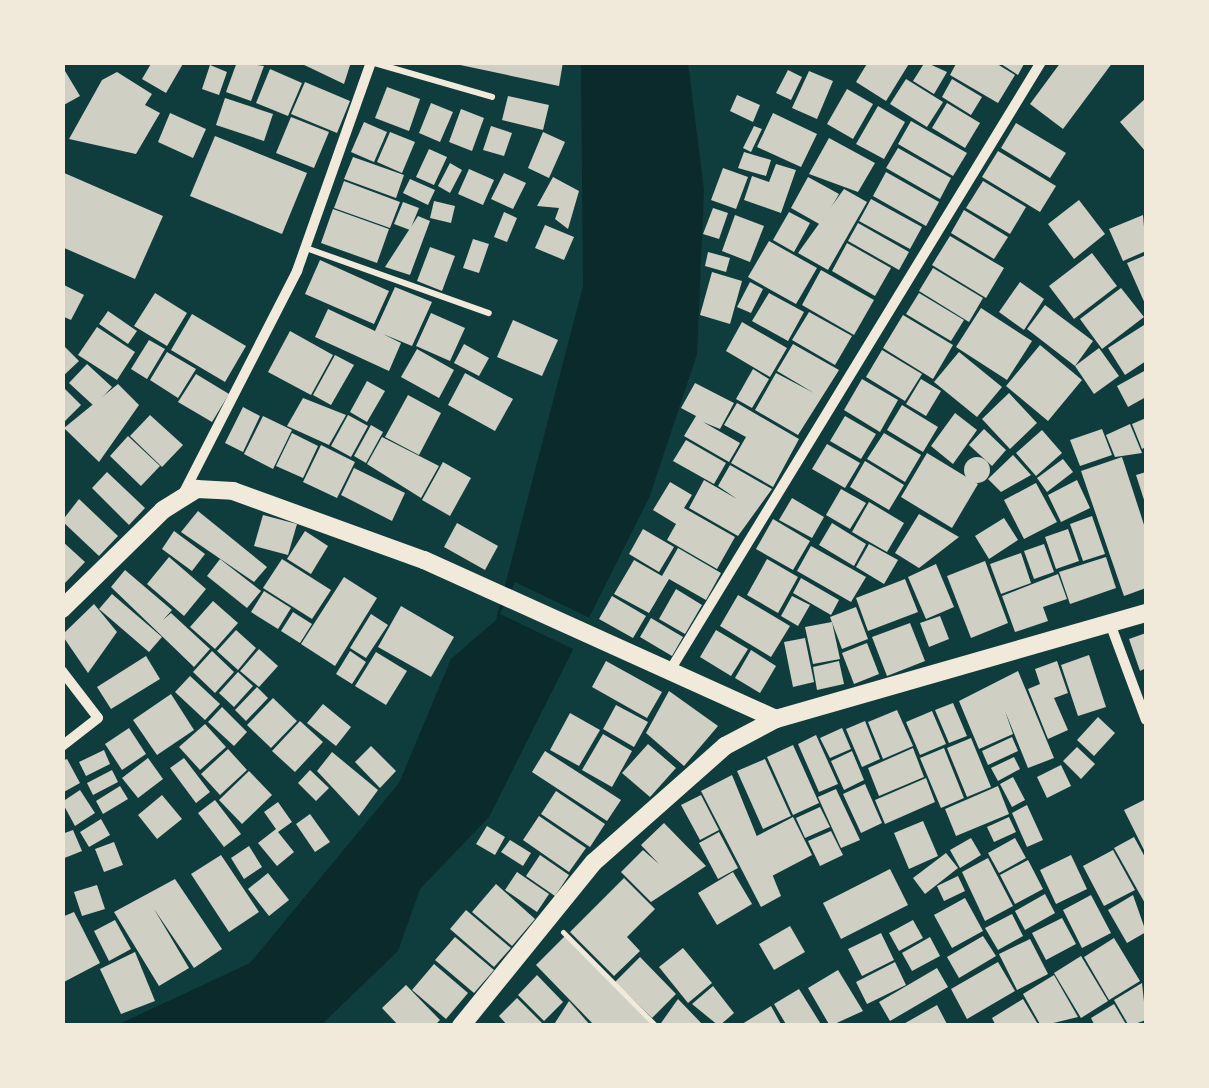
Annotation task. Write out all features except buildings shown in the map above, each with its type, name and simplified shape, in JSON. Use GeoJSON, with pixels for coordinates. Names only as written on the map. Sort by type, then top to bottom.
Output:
{"type":"FeatureCollection","features":[{"type":"Feature","properties":{"kind":"main road"},"geometry":{"type":"LineString","coordinates":[[62,609],[182,497],[233,492],[507,598],[776,720]]}},
{"type":"Feature","properties":{"kind":"main road"},"geometry":{"type":"LineString","coordinates":[[461,1026],[549,918],[677,782],[776,720],[1111,626],[1146,612]]}},
{"type":"Feature","properties":{"kind":"street"},"geometry":{"type":"LineString","coordinates":[[182,497],[306,248],[371,62]]}},
{"type":"Feature","properties":{"kind":"street"},"geometry":{"type":"LineString","coordinates":[[669,672],[1041,62]]}},
{"type":"Feature","properties":{"kind":"street"},"geometry":{"type":"LineString","coordinates":[[1111,626],[1146,720]]}},
{"type":"Feature","properties":{"kind":"street"},"geometry":{"type":"LineString","coordinates":[[62,672],[98,718],[62,746]]}},
{"type":"Feature","properties":{"kind":"lane"},"geometry":{"type":"LineString","coordinates":[[371,62],[492,96]]}},
{"type":"Feature","properties":{"kind":"lane"},"geometry":{"type":"LineString","coordinates":[[306,248],[489,313]]}},
{"type":"Feature","properties":{"kind":"path"},"geometry":{"type":"LineString","coordinates":[[549,918],[656,1026]]}},
{"type":"Feature","properties":{"kind":"water"},"geometry":{"type":"Polygon","coordinates":[[[581,63],[688,63],[704,190],[697,354],[649,498],[489,817],[420,889],[398,951],[321,1025],[115,1026],[250,963],[399,783],[451,659],[496,620],[583,286],[581,63]]]}},
{"type":"Feature","properties":{"kind":"pier"},"geometry":{"type":"Polygon","coordinates":[[[515,582],[594,620],[577,651],[500,614],[515,582]]]}}]}
